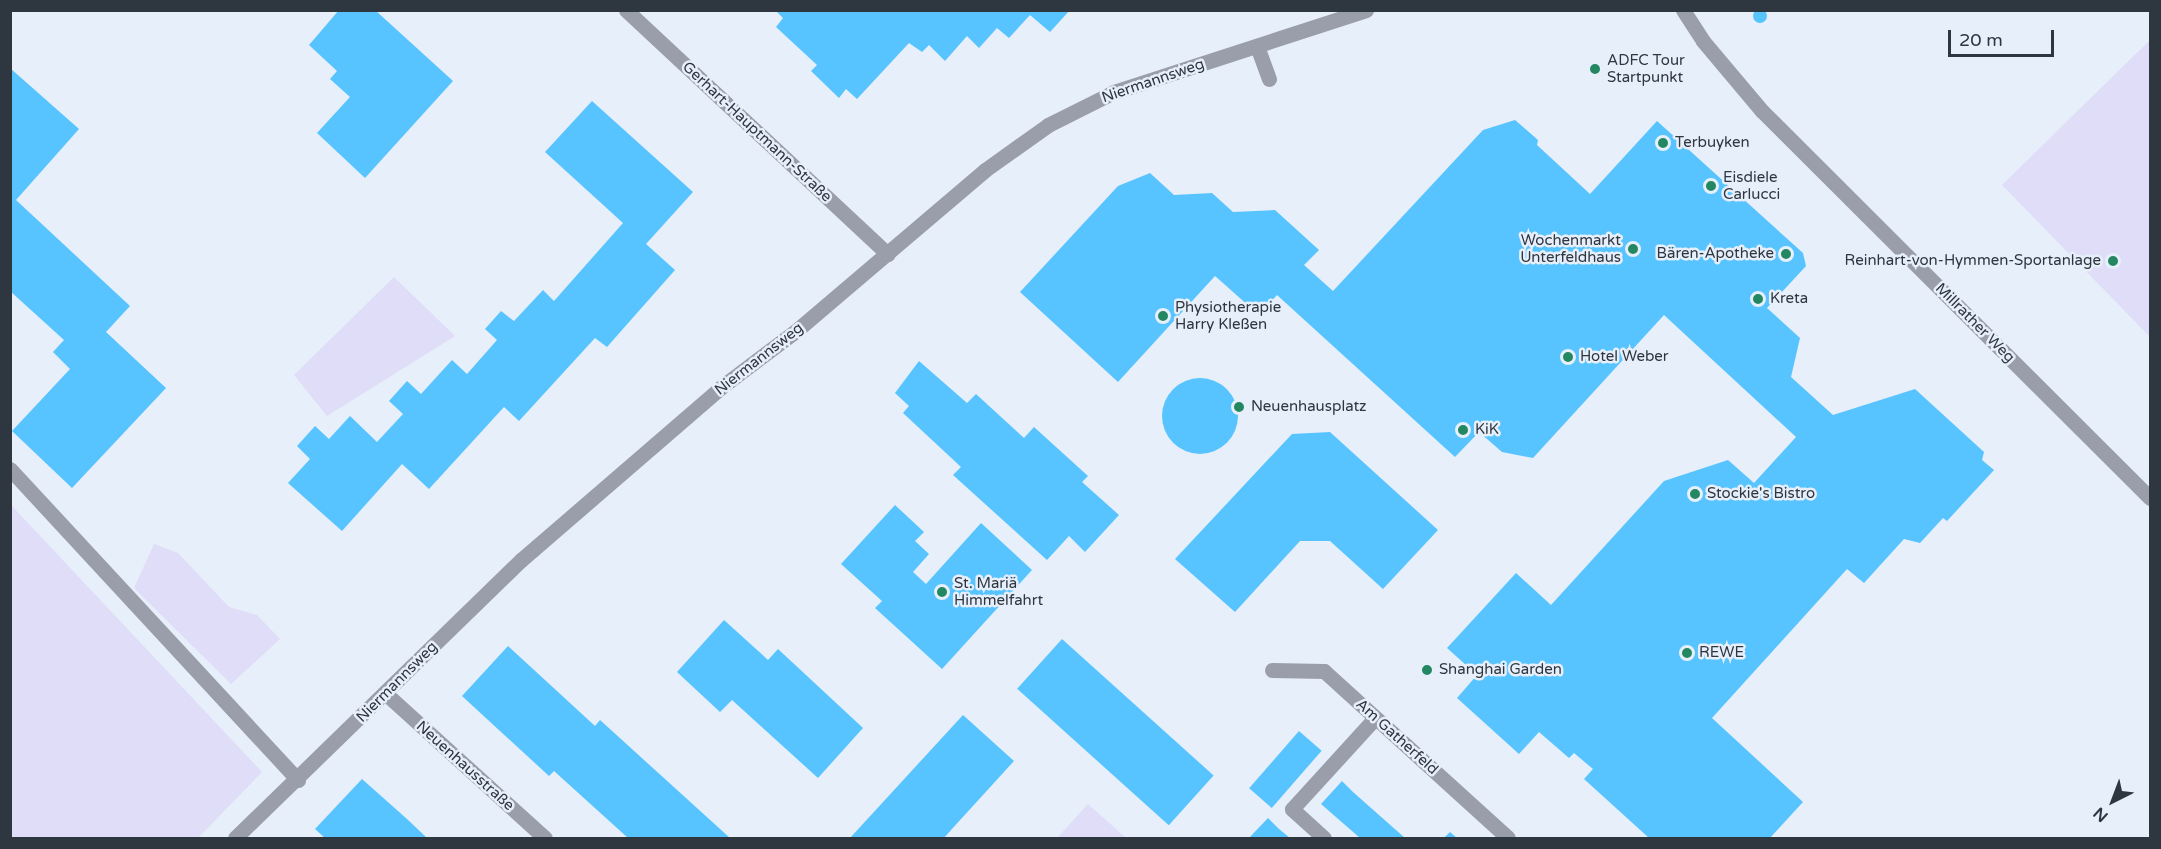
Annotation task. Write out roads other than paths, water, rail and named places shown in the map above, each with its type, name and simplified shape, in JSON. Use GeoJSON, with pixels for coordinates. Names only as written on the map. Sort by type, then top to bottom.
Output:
{"type":"FeatureCollection","features":[{"type":"Feature","properties":{"kind":"street","name":"Gerhart-Hauptmann-Straße"},"geometry":{"type":"LineString","coordinates":[[626,10],[888,254]]}},
{"type":"Feature","properties":{"kind":"street","name":"Niermannsweg"},"geometry":{"type":"LineString","coordinates":[[235,838],[298,780],[521,560],[720,388],[888,254],[985,170],[1048,125],[1114,92],[1366,10]]}},
{"type":"Feature","properties":{"kind":"street","name":"Millrather Weg"},"geometry":{"type":"LineString","coordinates":[[1683,10],[1762,111],[2151,498]]}},
{"type":"Feature","properties":{"kind":"street"},"geometry":{"type":"LineString","coordinates":[[1257,46],[1269,79]]}},
{"type":"Feature","properties":{"kind":"street"},"geometry":{"type":"LineString","coordinates":[[10,469],[298,780]]}},
{"type":"Feature","properties":{"kind":"street","name":"Am Gatherfeld"},"geometry":{"type":"LineString","coordinates":[[1272,670],[1324,671],[1508,838]]}},
{"type":"Feature","properties":{"kind":"street","name":"Neuenhausstraße"},"geometry":{"type":"LineString","coordinates":[[385,693],[545,838]]}},
{"type":"Feature","properties":{"kind":"street"},"geometry":{"type":"LineString","coordinates":[[1324,838],[1292,809],[1375,718]]}},
{"type":"Feature","properties":{"kind":"place","name":"ADFC Tour Startpunkt"},"geometry":{"type":"Point","coordinates":[1595,69]}},
{"type":"Feature","properties":{"kind":"place","name":"Terbuyken"},"geometry":{"type":"Point","coordinates":[1663,143]}},
{"type":"Feature","properties":{"kind":"place","name":"Eisdiele Carlucci"},"geometry":{"type":"Point","coordinates":[1711,186]}},
{"type":"Feature","properties":{"kind":"place","name":"Wochenmarkt Unterfeldhaus"},"geometry":{"type":"Point","coordinates":[1633,249]}},
{"type":"Feature","properties":{"kind":"place","name":"Bären-Apotheke"},"geometry":{"type":"Point","coordinates":[1786,254]}},
{"type":"Feature","properties":{"kind":"place","name":"Reinhart-von-Hymmen-Sportanlage"},"geometry":{"type":"Point","coordinates":[2113,261]}},
{"type":"Feature","properties":{"kind":"place","name":"Kreta"},"geometry":{"type":"Point","coordinates":[1758,299]}},
{"type":"Feature","properties":{"kind":"place","name":"Physiotherapie Harry Kleßen"},"geometry":{"type":"Point","coordinates":[1163,316]}},
{"type":"Feature","properties":{"kind":"place","name":"Hotel Weber"},"geometry":{"type":"Point","coordinates":[1568,357]}},
{"type":"Feature","properties":{"kind":"place","name":"Neuenhausplatz"},"geometry":{"type":"Point","coordinates":[1239,407]}},
{"type":"Feature","properties":{"kind":"place","name":"KiK"},"geometry":{"type":"Point","coordinates":[1463,430]}},
{"type":"Feature","properties":{"kind":"place","name":"Stockie's Bistro"},"geometry":{"type":"Point","coordinates":[1695,494]}},
{"type":"Feature","properties":{"kind":"place","name":"St. Mariä Himmelfahrt"},"geometry":{"type":"Point","coordinates":[942,592]}},
{"type":"Feature","properties":{"kind":"place","name":"REWE"},"geometry":{"type":"Point","coordinates":[1687,653]}},
{"type":"Feature","properties":{"kind":"place","name":"Shanghai Garden"},"geometry":{"type":"Point","coordinates":[1427,670]}}]}
